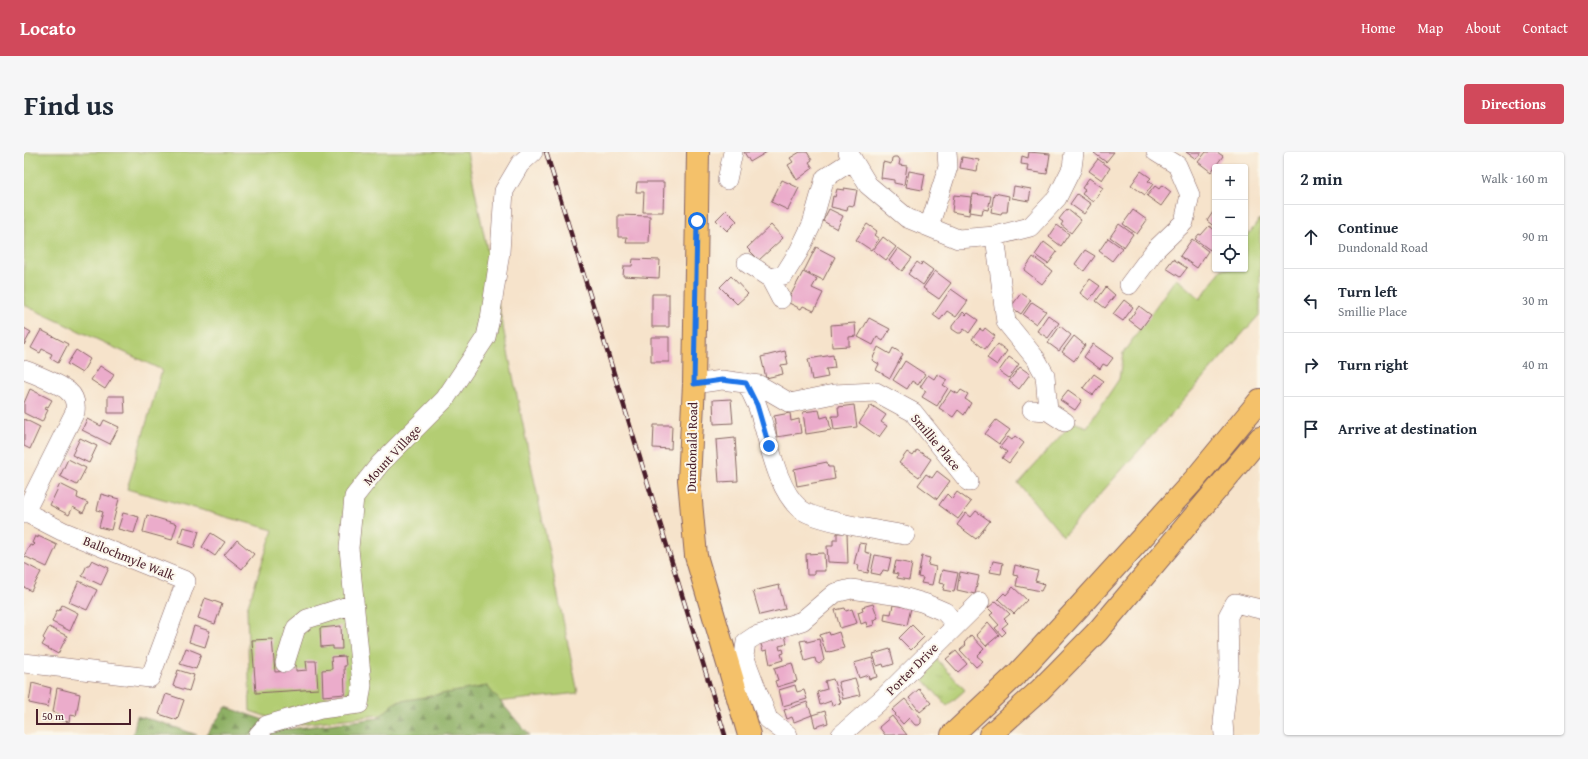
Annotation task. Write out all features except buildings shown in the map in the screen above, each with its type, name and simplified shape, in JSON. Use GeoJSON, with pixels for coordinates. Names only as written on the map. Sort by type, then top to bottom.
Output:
{"type":"FeatureCollection","features":[{"type":"Feature","properties":{"kind":"main road","name":"Dundonald Road"},"geometry":{"type":"LineString","coordinates":[[698,152],[694,384],[689,480],[696,556],[748,735]]}},
{"type":"Feature","properties":{"kind":"main road"},"geometry":{"type":"LineString","coordinates":[[952,735],[1019,672],[1079,607],[1195,479],[1260,400]]}},
{"type":"Feature","properties":{"kind":"main road"},"geometry":{"type":"LineString","coordinates":[[990,735],[1040,690],[1098,631],[1260,438]]}},
{"type":"Feature","properties":{"kind":"street","name":"Mount Village"},"geometry":{"type":"LineString","coordinates":[[258,735],[266,725],[320,709],[359,704],[362,685],[349,548],[354,497],[380,464],[446,399],[486,337],[500,252],[504,191],[520,164],[533,152]]}},
{"type":"Feature","properties":{"kind":"street"},"geometry":{"type":"LineString","coordinates":[[727,180],[733,152]]}},
{"type":"Feature","properties":{"kind":"street"},"geometry":{"type":"LineString","coordinates":[[929,227],[948,167],[947,152]]}},
{"type":"Feature","properties":{"kind":"street"},"geometry":{"type":"LineString","coordinates":[[770,278],[784,275],[799,251],[812,224],[825,178],[850,156],[868,185],[907,218],[958,239],[995,236],[1030,227],[1057,198],[1072,168],[1074,152]]}},
{"type":"Feature","properties":{"kind":"street"},"geometry":{"type":"LineString","coordinates":[[1129,285],[1156,249],[1184,222],[1190,195],[1177,165],[1156,152]]}},
{"type":"Feature","properties":{"kind":"street"},"geometry":{"type":"LineString","coordinates":[[995,236],[1006,322],[1036,359],[1045,375],[1040,411],[1065,422]]}},
{"type":"Feature","properties":{"kind":"street"},"geometry":{"type":"LineString","coordinates":[[747,264],[770,278],[781,299]]}},
{"type":"Feature","properties":{"kind":"street"},"geometry":{"type":"LineString","coordinates":[[24,370],[68,391],[74,398],[76,406],[75,412],[24,513]]}},
{"type":"Feature","properties":{"kind":"street","name":"Smillie Place"},"geometry":{"type":"LineString","coordinates":[[694,384],[722,380],[759,385],[790,403],[834,394],[876,392],[913,412],[970,482]]}},
{"type":"Feature","properties":{"kind":"street"},"geometry":{"type":"LineString","coordinates":[[746,383],[757,405],[769,446],[784,488],[799,508],[814,516],[904,535]]}},
{"type":"Feature","properties":{"kind":"street","name":"Ballochmyle Walk"},"geometry":{"type":"LineString","coordinates":[[24,513],[62,531],[186,581],[150,678],[30,664]]}},
{"type":"Feature","properties":{"kind":"street"},"geometry":{"type":"LineString","coordinates":[[788,735],[768,719],[744,656],[746,642],[755,636],[802,622],[835,593],[851,589],[900,596],[924,603],[945,612],[956,625]]}},
{"type":"Feature","properties":{"kind":"street","name":"Porter Drive"},"geometry":{"type":"LineString","coordinates":[[841,735],[882,699],[980,602]]}},
{"type":"Feature","properties":{"kind":"street"},"geometry":{"type":"LineString","coordinates":[[1224,735],[1223,722],[1228,667],[1228,616],[1235,603],[1260,609]]}},
{"type":"Feature","properties":{"kind":"street"},"geometry":{"type":"LineString","coordinates":[[285,663],[296,628],[307,619],[354,604]]}},
{"type":"Feature","properties":{"kind":"green space"},"geometry":{"type":"Polygon","coordinates":[[[24,152],[467,152],[578,693],[291,725],[250,711],[247,608],[273,530],[127,489],[162,370],[24,305],[24,152]]]}},
{"type":"Feature","properties":{"kind":"green space"},"geometry":{"type":"Polygon","coordinates":[[[1260,219],[1260,314],[1063,536],[1018,483],[1073,422],[1087,427],[1119,379],[1123,353],[1176,278],[1200,299],[1220,272],[1248,272],[1248,235],[1260,219]]]}},
{"type":"Feature","properties":{"kind":"green space"},"geometry":{"type":"Polygon","coordinates":[[[934,656],[965,690],[947,706],[917,672],[934,656]]]}},
{"type":"Feature","properties":{"kind":"green space"},"geometry":{"type":"Polygon","coordinates":[[[487,686],[529,735],[206,735],[226,707],[290,729],[378,718],[396,702],[487,686]]]}},
{"type":"Feature","properties":{"kind":"green space"},"geometry":{"type":"Polygon","coordinates":[[[137,716],[160,722],[197,735],[133,735],[137,716]]]}},
{"type":"Feature","properties":{"kind":"railway"},"geometry":{"type":"LineString","coordinates":[[546,152],[725,735]]}},
{"type":"Feature","properties":{"kind":"route"},"geometry":{"type":"LineString","coordinates":[[697,221],[694,384],[722,380],[746,383],[757,405],[769,446]]}}]}
